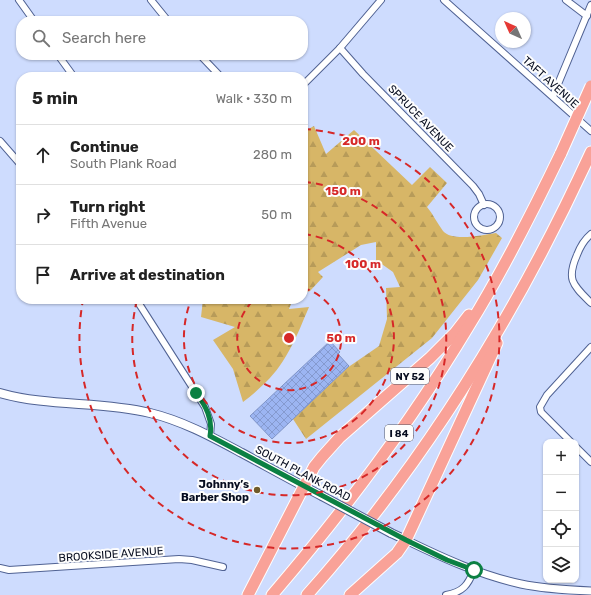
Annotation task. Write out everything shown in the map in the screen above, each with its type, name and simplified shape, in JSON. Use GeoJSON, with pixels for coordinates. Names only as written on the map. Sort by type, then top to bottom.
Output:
{"type":"FeatureCollection","features":[{"type":"Feature","properties":{"kind":"highway","name":"I 84"},"geometry":{"type":"LineString","coordinates":[[272,595],[341,512],[404,426],[462,337],[508,258],[561,153],[591,86]]}},
{"type":"Feature","properties":{"kind":"highway","name":"I 84"},"geometry":{"type":"LineString","coordinates":[[307,595],[363,528],[431,435],[477,364],[531,272],[580,177],[591,152]]}},
{"type":"Feature","properties":{"kind":"highway","name":"NY 52"},"geometry":{"type":"LineString","coordinates":[[305,487],[314,467],[330,447],[430,358],[455,333],[508,258]]}},
{"type":"Feature","properties":{"kind":"highway"},"geometry":{"type":"LineString","coordinates":[[350,595],[397,553],[406,540],[531,272]]}},
{"type":"Feature","properties":{"kind":"highway"},"geometry":{"type":"LineString","coordinates":[[248,595],[305,487]]}},
{"type":"Feature","properties":{"kind":"main road","name":"SOUTH PLANK ROAD"},"geometry":{"type":"LineString","coordinates":[[0,394],[20,398],[118,408],[149,413],[177,421],[210,436],[406,540]]}},
{"type":"Feature","properties":{"kind":"street"},"geometry":{"type":"LineString","coordinates":[[19,0],[30,16]]}},
{"type":"Feature","properties":{"kind":"street"},"geometry":{"type":"LineString","coordinates":[[151,0],[164,16]]}},
{"type":"Feature","properties":{"kind":"street"},"geometry":{"type":"LineString","coordinates":[[308,80],[340,48],[381,0]]}},
{"type":"Feature","properties":{"kind":"street","name":"TAFT AVENUE"},"geometry":{"type":"LineString","coordinates":[[444,0],[591,131]]}},
{"type":"Feature","properties":{"kind":"street"},"geometry":{"type":"LineString","coordinates":[[566,0],[587,16]]}},
{"type":"Feature","properties":{"kind":"street"},"geometry":{"type":"LineString","coordinates":[[553,96],[591,5]]}},
{"type":"Feature","properties":{"kind":"street","name":"SPRUCE AVENUE"},"geometry":{"type":"LineString","coordinates":[[340,48],[473,186],[484,204]]}},
{"type":"Feature","properties":{"kind":"street"},"geometry":{"type":"LineString","coordinates":[[62,60],[70,72]]}},
{"type":"Feature","properties":{"kind":"street"},"geometry":{"type":"LineString","coordinates":[[205,60],[216,72]]}},
{"type":"Feature","properties":{"kind":"street"},"geometry":{"type":"LineString","coordinates":[[0,141],[16,159]]}},
{"type":"Feature","properties":{"kind":"street","name":"SPRUCE AVENUE"},"geometry":{"type":"LineString","coordinates":[[484,204],[488,204],[496,208],[499,216],[497,224],[491,229],[482,229],[474,220],[475,212],[484,204]]}},
{"type":"Feature","properties":{"kind":"street"},"geometry":{"type":"LineString","coordinates":[[591,234],[580,250],[571,272],[572,279],[578,290],[591,303]]}},
{"type":"Feature","properties":{"kind":"street"},"geometry":{"type":"LineString","coordinates":[[139,304],[205,407],[211,424],[210,436]]}},
{"type":"Feature","properties":{"kind":"street"},"geometry":{"type":"LineString","coordinates":[[568,439],[541,412],[540,407],[547,395],[591,346]]}},
{"type":"Feature","properties":{"kind":"street"},"geometry":{"type":"LineString","coordinates":[[579,450],[591,462]]}},
{"type":"Feature","properties":{"kind":"street","name":"SOUTH PLANK ROAD"},"geometry":{"type":"LineString","coordinates":[[406,540],[447,560],[521,584],[550,589],[591,591]]}},
{"type":"Feature","properties":{"kind":"street","name":"BROOKSIDE AVENUE"},"geometry":{"type":"LineString","coordinates":[[0,568],[9,570],[179,559],[192,560],[223,567]]}},
{"type":"Feature","properties":{"kind":"street"},"geometry":{"type":"LineString","coordinates":[[446,595],[460,591],[467,586],[474,570]]}},
{"type":"Feature","properties":{"kind":"green space"},"geometry":{"type":"Polygon","coordinates":[[[314,126],[326,154],[354,130],[412,185],[430,167],[447,183],[427,207],[443,231],[447,234],[460,237],[496,233],[502,238],[478,280],[432,338],[306,439],[293,419],[347,368],[379,346],[387,319],[386,288],[400,287],[393,272],[376,260],[376,242],[361,245],[318,272],[323,277],[308,292],[308,129],[314,126]]]}},
{"type":"Feature","properties":{"kind":"green space"},"geometry":{"type":"Polygon","coordinates":[[[202,304],[291,304],[289,309],[309,307],[301,327],[280,366],[266,382],[243,402],[233,369],[213,340],[235,327],[201,317],[202,304]]]}},
{"type":"Feature","properties":{"kind":"building"},"geometry":{"type":"Polygon","coordinates":[[[330,341],[340,352],[338,354],[349,366],[272,439],[250,416],[330,341]]]}},
{"type":"Feature","properties":{"kind":"place","name":"Johnny’s Barber Shop"},"geometry":{"type":"Point","coordinates":[257,490]}},
{"type":"Feature","properties":{"kind":"route"},"geometry":{"type":"LineString","coordinates":[[196,393],[209,415],[211,424],[210,436],[406,540],[447,560],[474,570]]}}]}
